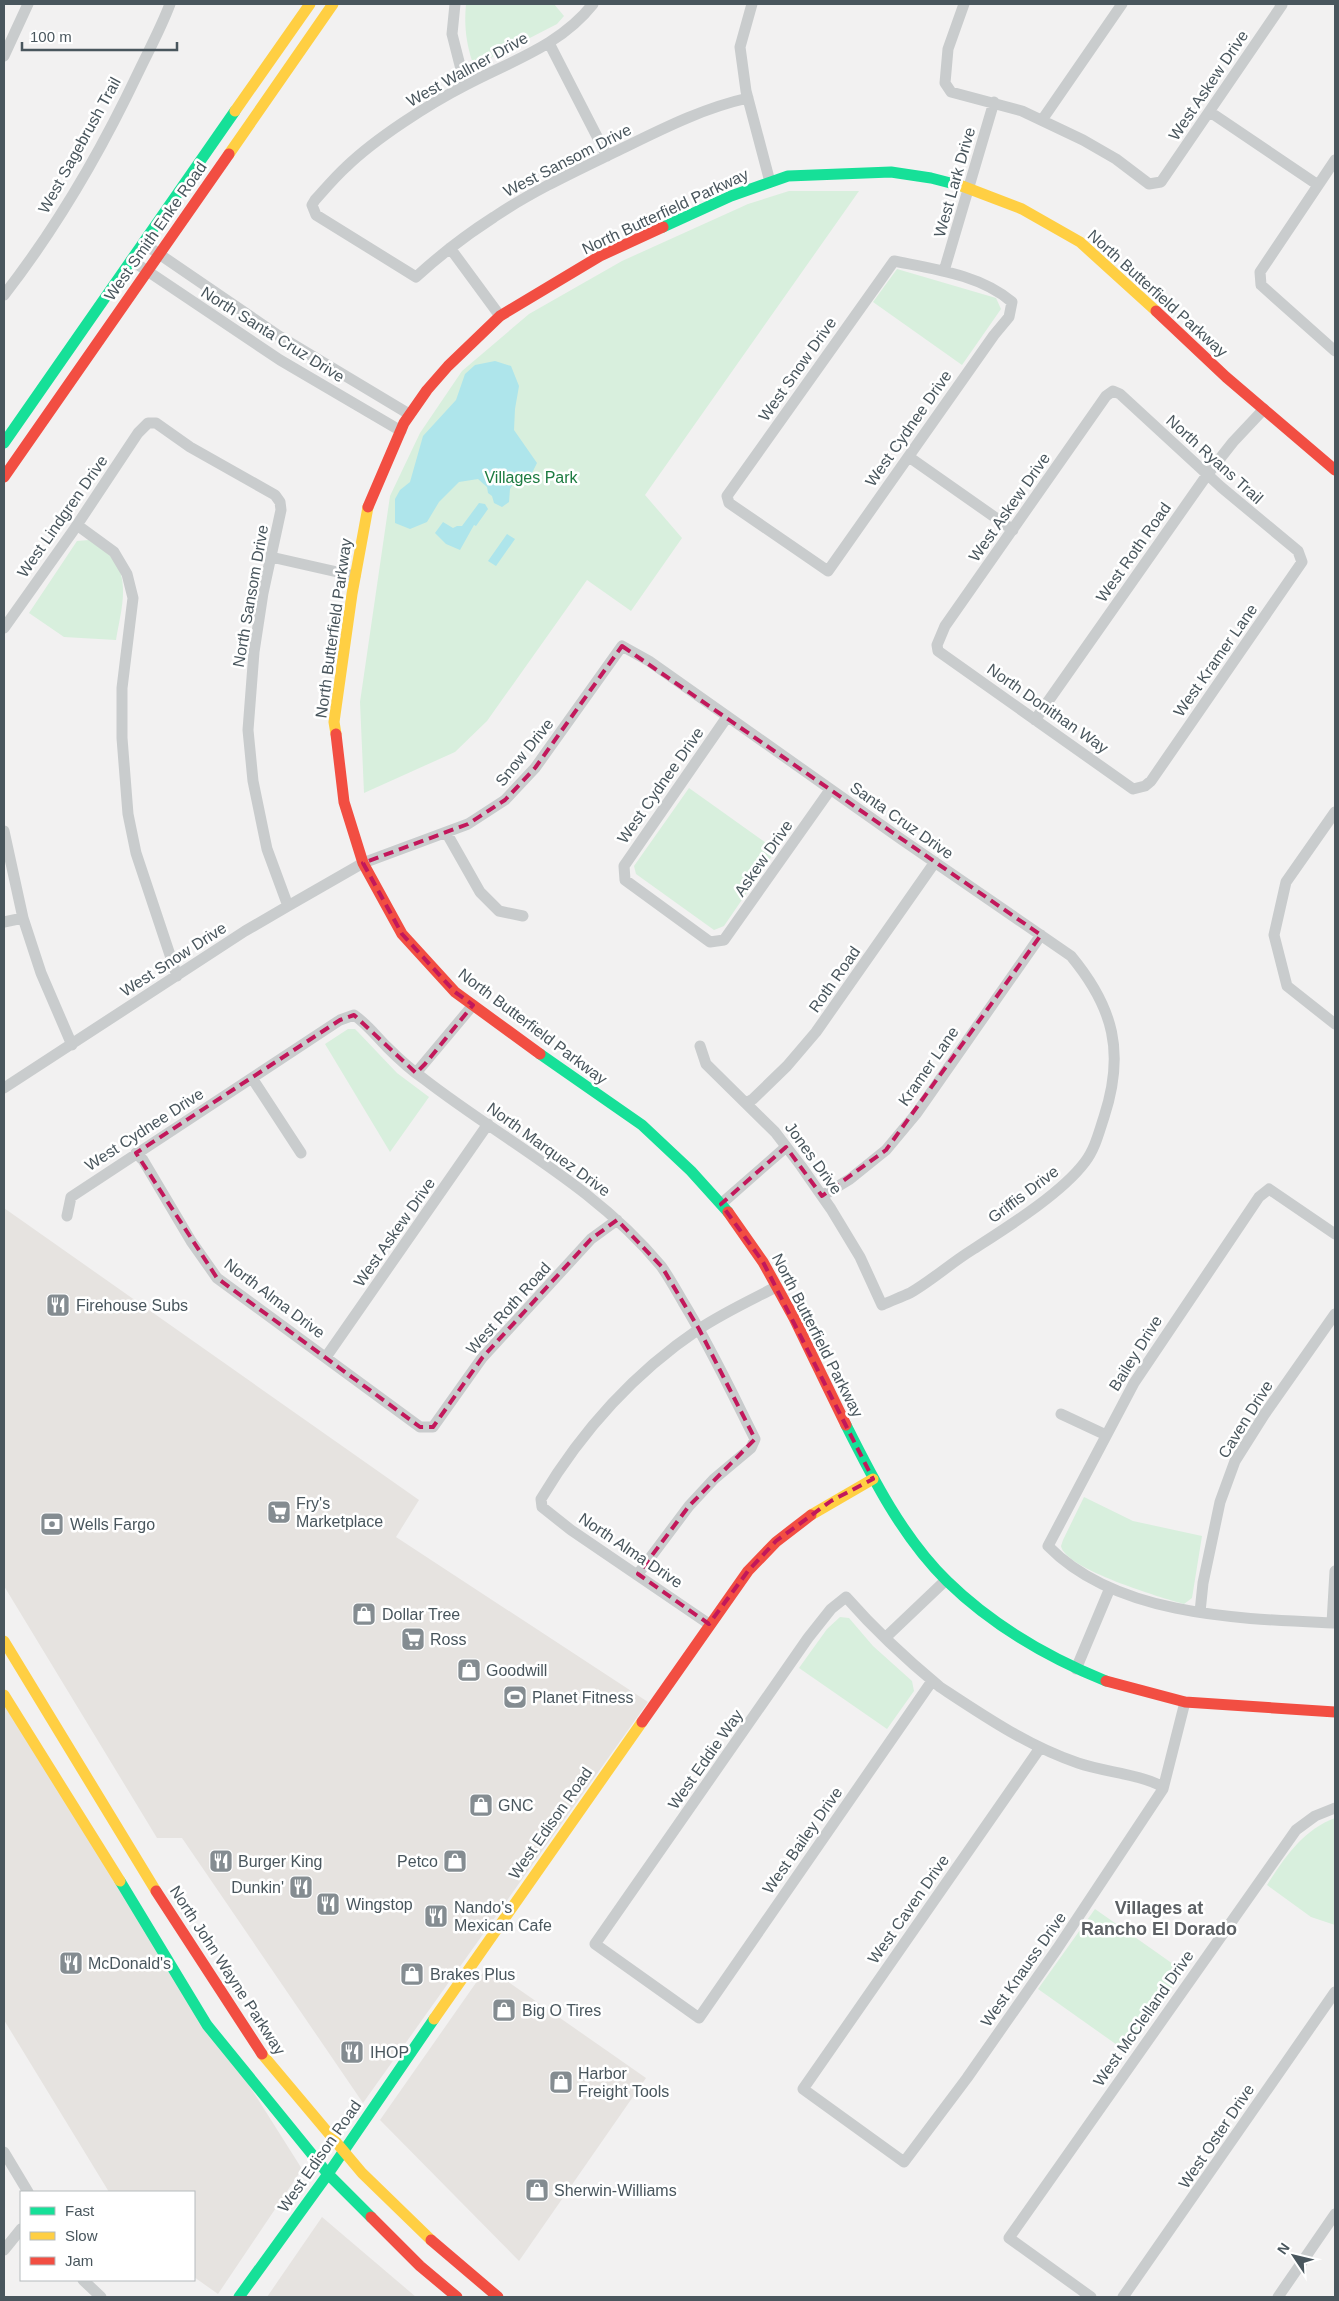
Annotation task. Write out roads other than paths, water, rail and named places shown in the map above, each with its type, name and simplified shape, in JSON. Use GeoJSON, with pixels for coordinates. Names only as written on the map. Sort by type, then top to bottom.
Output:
{"type":"FeatureCollection","features":[{"type":"Feature","properties":{"kind":"main road","name":"West Smith Enke Road"},"geometry":{"type":"LineString","coordinates":[[4,443],[310,4]]}},
{"type":"Feature","properties":{"kind":"main road","name":"West Smith Enke Road"},"geometry":{"type":"LineString","coordinates":[[4,477],[333,4]]}},
{"type":"Feature","properties":{"kind":"main road","name":"North Butterfield Parkway"},"geometry":{"type":"LineString","coordinates":[[1335,470],[1264,409],[1080,242],[1022,209],[970,188],[931,178],[892,172],[788,176],[731,196],[600,256],[500,316],[448,366],[409,414],[368,507],[355,576],[334,722],[344,802],[363,863],[402,934],[455,992],[642,1125],[691,1171],[721,1204],[763,1262],[794,1318],[873,1479],[910,1536],[946,1580],[1004,1629],[1076,1669],[1113,1684],[1185,1702],[1335,1712]]}},
{"type":"Feature","properties":{"kind":"main road","name":"West Edison Road"},"geometry":{"type":"LineString","coordinates":[[239,2297],[328,2174],[709,1624],[748,1571],[776,1541],[800,1521],[831,1501],[873,1479]]}},
{"type":"Feature","properties":{"kind":"main road","name":"North John Wayne Parkway"},"geometry":{"type":"LineString","coordinates":[[4,1641],[174,1920],[257,2048],[343,2152],[418,2229],[498,2297]]}},
{"type":"Feature","properties":{"kind":"main road"},"geometry":{"type":"LineString","coordinates":[[4,1695],[207,2024],[328,2174],[420,2266],[457,2297]]}},
{"type":"Feature","properties":{"kind":"street"},"geometry":{"type":"LineString","coordinates":[[4,56],[28,4]]}},
{"type":"Feature","properties":{"kind":"street","name":"West Sagebrush Trail"},"geometry":{"type":"LineString","coordinates":[[4,295],[29,262],[74,192],[120,111],[170,4]]}},
{"type":"Feature","properties":{"kind":"street"},"geometry":{"type":"LineString","coordinates":[[454,4],[452,34],[464,85]]}},
{"type":"Feature","properties":{"kind":"street","name":"West Wallner Drive"},"geometry":{"type":"LineString","coordinates":[[416,277],[316,215],[312,205],[347,166],[401,124],[464,85],[563,35],[582,18],[593,4]]}},
{"type":"Feature","properties":{"kind":"street"},"geometry":{"type":"LineString","coordinates":[[752,4],[740,47],[748,98],[770,182]]}},
{"type":"Feature","properties":{"kind":"street"},"geometry":{"type":"LineString","coordinates":[[964,4],[948,50],[945,83],[951,92],[994,102],[1042,120],[1122,4]]}},
{"type":"Feature","properties":{"kind":"street","name":"West Askew Drive"},"geometry":{"type":"LineString","coordinates":[[1042,120],[1116,159],[1149,184],[1161,182],[1281,5]]}},
{"type":"Feature","properties":{"kind":"street"},"geometry":{"type":"LineString","coordinates":[[549,43],[608,156]]}},
{"type":"Feature","properties":{"kind":"street","name":"West Sansom Drive"},"geometry":{"type":"LineString","coordinates":[[416,277],[450,248],[494,216],[537,191],[663,129],[708,110],[748,98]]}},
{"type":"Feature","properties":{"kind":"street","name":"West Lark Drive"},"geometry":{"type":"LineString","coordinates":[[944,271],[994,102]]}},
{"type":"Feature","properties":{"kind":"street"},"geometry":{"type":"LineString","coordinates":[[1210,112],[1318,185]]}},
{"type":"Feature","properties":{"kind":"street"},"geometry":{"type":"LineString","coordinates":[[1335,160],[1260,272],[1261,285],[1335,351]]}},
{"type":"Feature","properties":{"kind":"street","name":"North Santa Cruz Drive"},"geometry":{"type":"LineString","coordinates":[[143,243],[279,336],[409,414]]}},
{"type":"Feature","properties":{"kind":"street"},"geometry":{"type":"LineString","coordinates":[[450,248],[500,316]]}},
{"type":"Feature","properties":{"kind":"street","name":"North Santa Cruz Drive"},"geometry":{"type":"LineString","coordinates":[[131,260],[280,360],[401,431]]}},
{"type":"Feature","properties":{"kind":"street","name":"West Snow Drive"},"geometry":{"type":"LineString","coordinates":[[828,571],[730,504],[727,496],[894,261],[944,271]]}},
{"type":"Feature","properties":{"kind":"street","name":"West Cydnee Drive"},"geometry":{"type":"LineString","coordinates":[[828,571],[994,335],[1009,317],[1012,302],[999,291],[944,271]]}},
{"type":"Feature","properties":{"kind":"street","name":"West Askew Drive"},"geometry":{"type":"LineString","coordinates":[[937,645],[945,626],[1106,396],[1113,391]]}},
{"type":"Feature","properties":{"kind":"street","name":"North Ryans Trail"},"geometry":{"type":"LineString","coordinates":[[1113,391],[1120,394],[1207,475],[1298,551]]}},
{"type":"Feature","properties":{"kind":"street","name":"West Roth Road"},"geometry":{"type":"LineString","coordinates":[[1035,720],[1207,475],[1233,442],[1264,409]]}},
{"type":"Feature","properties":{"kind":"street","name":"West Lindgren Drive"},"geometry":{"type":"LineString","coordinates":[[4,628],[77,525],[138,433],[148,423]]}},
{"type":"Feature","properties":{"kind":"street","name":"North Sansom Drive"},"geometry":{"type":"LineString","coordinates":[[148,423],[156,424],[190,447],[275,496],[280,502],[281,510],[254,652],[248,730],[253,781],[267,849],[288,906]]}},
{"type":"Feature","properties":{"kind":"street"},"geometry":{"type":"LineString","coordinates":[[909,456],[1013,530]]}},
{"type":"Feature","properties":{"kind":"street"},"geometry":{"type":"LineString","coordinates":[[77,525],[114,552],[127,574],[133,598],[122,688],[122,738],[128,814],[139,862],[177,976]]}},
{"type":"Feature","properties":{"kind":"street","name":"West Kramer Lane"},"geometry":{"type":"LineString","coordinates":[[1145,786],[1152,781],[1302,562],[1298,551]]}},
{"type":"Feature","properties":{"kind":"street"},"geometry":{"type":"LineString","coordinates":[[271,558],[355,576]]}},
{"type":"Feature","properties":{"kind":"street","name":"North Donithan Way"},"geometry":{"type":"LineString","coordinates":[[937,645],[938,651],[1134,789],[1145,786]]}},
{"type":"Feature","properties":{"kind":"street","name":"Snow Drive"},"geometry":{"type":"LineString","coordinates":[[363,863],[468,824],[506,800],[535,768],[622,646]]}},
{"type":"Feature","properties":{"kind":"street","name":"Santa Cruz Drive"},"geometry":{"type":"LineString","coordinates":[[622,646],[649,661],[830,790],[1071,956],[1095,988],[1111,1025],[1116,1056]]}},
{"type":"Feature","properties":{"kind":"street","name":"West Cydnee Drive"},"geometry":{"type":"LineString","coordinates":[[719,942],[710,942],[667,912],[630,885],[625,880],[623,874],[628,858],[727,717]]}},
{"type":"Feature","properties":{"kind":"street","name":"Askew Drive"},"geometry":{"type":"LineString","coordinates":[[719,942],[729,935],[830,790]]}},
{"type":"Feature","properties":{"kind":"street"},"geometry":{"type":"LineString","coordinates":[[1335,812],[1286,882],[1274,935],[1287,986],[1335,1024]]}},
{"type":"Feature","properties":{"kind":"street"},"geometry":{"type":"LineString","coordinates":[[4,831],[23,918],[41,973],[72,1045]]}},
{"type":"Feature","properties":{"kind":"street"},"geometry":{"type":"LineString","coordinates":[[446,832],[480,892],[499,911],[523,916]]}},
{"type":"Feature","properties":{"kind":"street","name":"Roth Road"},"geometry":{"type":"LineString","coordinates":[[746,1103],[753,1099],[787,1066],[816,1032],[935,862]]}},
{"type":"Feature","properties":{"kind":"street","name":"West Snow Drive"},"geometry":{"type":"LineString","coordinates":[[4,1088],[245,931],[363,863]]}},
{"type":"Feature","properties":{"kind":"street"},"geometry":{"type":"LineString","coordinates":[[4,922],[23,918]]}},
{"type":"Feature","properties":{"kind":"street","name":"Kramer Lane"},"geometry":{"type":"LineString","coordinates":[[822,1196],[850,1179],[886,1150],[916,1114],[1041,934]]}},
{"type":"Feature","properties":{"kind":"street"},"geometry":{"type":"LineString","coordinates":[[416,1073],[473,1005]]}},
{"type":"Feature","properties":{"kind":"street","name":"West Cydnee Drive"},"geometry":{"type":"LineString","coordinates":[[67,1216],[71,1197],[340,1020],[354,1015]]}},
{"type":"Feature","properties":{"kind":"street","name":"North Marquez Drive"},"geometry":{"type":"LineString","coordinates":[[354,1015],[364,1022],[388,1048],[416,1073],[588,1194],[617,1220],[662,1267],[699,1329],[755,1439],[751,1448],[714,1479],[689,1506],[638,1574]]}},
{"type":"Feature","properties":{"kind":"street","name":"Jones Drive"},"geometry":{"type":"LineString","coordinates":[[700,1046],[706,1064],[775,1132],[822,1196],[860,1257],[882,1305]]}},
{"type":"Feature","properties":{"kind":"street","name":"Griffis Drive"},"geometry":{"type":"LineString","coordinates":[[882,1305],[910,1292],[1006,1228],[1068,1181],[1086,1161],[1097,1139],[1113,1090],[1116,1056]]}},
{"type":"Feature","properties":{"kind":"street"},"geometry":{"type":"LineString","coordinates":[[252,1078],[301,1153]]}},
{"type":"Feature","properties":{"kind":"street","name":"West Askew Drive"},"geometry":{"type":"LineString","coordinates":[[326,1357],[488,1124]]}},
{"type":"Feature","properties":{"kind":"street"},"geometry":{"type":"LineString","coordinates":[[721,1204],[786,1147]]}},
{"type":"Feature","properties":{"kind":"street","name":"North Alma Drive"},"geometry":{"type":"LineString","coordinates":[[136,1153],[143,1160],[191,1241],[217,1278],[420,1427],[433,1426]]}},
{"type":"Feature","properties":{"kind":"street","name":"Bailey Drive"},"geometry":{"type":"LineString","coordinates":[[1110,1588],[1059,1558],[1048,1546],[1148,1359],[1259,1197],[1269,1189],[1335,1234]]}},
{"type":"Feature","properties":{"kind":"street","name":"West Roth Road"},"geometry":{"type":"LineString","coordinates":[[433,1426],[482,1358],[591,1240],[617,1220]]}},
{"type":"Feature","properties":{"kind":"street"},"geometry":{"type":"LineString","coordinates":[[699,1329],[776,1286]]}},
{"type":"Feature","properties":{"kind":"street","name":"Caven Drive"},"geometry":{"type":"LineString","coordinates":[[1200,1612],[1203,1583],[1220,1502],[1235,1461],[1264,1415],[1335,1314]]}},
{"type":"Feature","properties":{"kind":"street","name":"North Alma Drive"},"geometry":{"type":"LineString","coordinates":[[699,1329],[636,1380],[603,1413],[558,1470],[541,1499],[542,1506],[572,1530],[709,1624]]}},
{"type":"Feature","properties":{"kind":"street"},"geometry":{"type":"LineString","coordinates":[[1061,1414],[1106,1435]]}},
{"type":"Feature","properties":{"kind":"street"},"geometry":{"type":"LineString","coordinates":[[1076,1669],[1110,1588],[1152,1602],[1200,1612],[1265,1620],[1334,1623],[1335,1571]]}},
{"type":"Feature","properties":{"kind":"street"},"geometry":{"type":"LineString","coordinates":[[946,1580],[885,1638],[902,1656],[932,1681],[996,1724],[1040,1748],[1079,1763],[1163,1787]]}},
{"type":"Feature","properties":{"kind":"street","name":"West Eddie Way"},"geometry":{"type":"LineString","coordinates":[[699,2018],[595,1944],[808,1638],[831,1609],[846,1597],[885,1638]]}},
{"type":"Feature","properties":{"kind":"street","name":"West Bailey Drive"},"geometry":{"type":"LineString","coordinates":[[699,2018],[932,1681]]}},
{"type":"Feature","properties":{"kind":"street","name":"West Knauss Drive"},"geometry":{"type":"LineString","coordinates":[[904,2162],[967,2078],[1057,1949],[1163,1787],[1185,1702]]}},
{"type":"Feature","properties":{"kind":"street","name":"West Caven Drive"},"geometry":{"type":"LineString","coordinates":[[904,2162],[803,2089],[1040,1748]]}},
{"type":"Feature","properties":{"kind":"street","name":"West McClelland Drive"},"geometry":{"type":"LineString","coordinates":[[1091,2297],[1009,2238],[1296,1830],[1315,1816],[1335,1808]]}},
{"type":"Feature","properties":{"kind":"street","name":"West Oster Drive"},"geometry":{"type":"LineString","coordinates":[[1123,2297],[1335,1992]]}},
{"type":"Feature","properties":{"kind":"street"},"geometry":{"type":"LineString","coordinates":[[4,2152],[27,2191]]}},
{"type":"Feature","properties":{"kind":"street"},"geometry":{"type":"LineString","coordinates":[[1278,2297],[1335,2214]]}},
{"type":"Feature","properties":{"kind":"street"},"geometry":{"type":"LineString","coordinates":[[4,2250],[20,2230]]}},
{"type":"Feature","properties":{"kind":"street"},"geometry":{"type":"LineString","coordinates":[[83,2281],[101,2297]]}},
{"type":"Feature","properties":{"kind":"water"},"geometry":{"type":"Polygon","coordinates":[[[495,361],[511,366],[519,386],[514,430],[537,463],[530,477],[517,478],[510,489],[509,502],[502,507],[494,503],[487,487],[478,479],[459,482],[439,502],[427,522],[410,529],[395,523],[395,499],[400,490],[410,482],[423,436],[456,400],[465,374],[475,365],[495,361]]]}},
{"type":"Feature","properties":{"kind":"water"},"geometry":{"type":"Polygon","coordinates":[[[479,503],[485,504],[488,509],[476,526],[474,525],[460,550],[446,544],[435,533],[443,522],[453,528],[462,526],[479,503]]]}},
{"type":"Feature","properties":{"kind":"water"},"geometry":{"type":"Polygon","coordinates":[[[507,534],[515,539],[496,566],[488,561],[507,534]]]}},
{"type":"Feature","properties":{"kind":"place","name":"Firehouse Subs"},"geometry":{"type":"Point","coordinates":[58,1305]}},
{"type":"Feature","properties":{"kind":"place","name":"Fry's Marketplace"},"geometry":{"type":"Point","coordinates":[279,1512]}},
{"type":"Feature","properties":{"kind":"place","name":"Wells Fargo"},"geometry":{"type":"Point","coordinates":[52,1524]}},
{"type":"Feature","properties":{"kind":"place","name":"Dollar Tree"},"geometry":{"type":"Point","coordinates":[364,1614]}},
{"type":"Feature","properties":{"kind":"place","name":"Ross"},"geometry":{"type":"Point","coordinates":[413,1639]}},
{"type":"Feature","properties":{"kind":"place","name":"Goodwill"},"geometry":{"type":"Point","coordinates":[469,1670]}},
{"type":"Feature","properties":{"kind":"place","name":"Planet Fitness"},"geometry":{"type":"Point","coordinates":[515,1697]}},
{"type":"Feature","properties":{"kind":"place","name":"GNC"},"geometry":{"type":"Point","coordinates":[481,1805]}},
{"type":"Feature","properties":{"kind":"place","name":"Burger King"},"geometry":{"type":"Point","coordinates":[221,1861]}},
{"type":"Feature","properties":{"kind":"place","name":"Petco"},"geometry":{"type":"Point","coordinates":[455,1861]}},
{"type":"Feature","properties":{"kind":"place","name":"Dunkin'"},"geometry":{"type":"Point","coordinates":[301,1887]}},
{"type":"Feature","properties":{"kind":"place","name":"Wingstop"},"geometry":{"type":"Point","coordinates":[328,1904]}},
{"type":"Feature","properties":{"kind":"place","name":"Nando's Mexican Cafe"},"geometry":{"type":"Point","coordinates":[436,1916]}},
{"type":"Feature","properties":{"kind":"place","name":"McDonald's"},"geometry":{"type":"Point","coordinates":[71,1963]}},
{"type":"Feature","properties":{"kind":"place","name":"Brakes Plus"},"geometry":{"type":"Point","coordinates":[412,1974]}},
{"type":"Feature","properties":{"kind":"place","name":"Big O Tires"},"geometry":{"type":"Point","coordinates":[504,2010]}},
{"type":"Feature","properties":{"kind":"place","name":"IHOP"},"geometry":{"type":"Point","coordinates":[352,2052]}},
{"type":"Feature","properties":{"kind":"place","name":"Harbor Freight Tools"},"geometry":{"type":"Point","coordinates":[561,2082]}},
{"type":"Feature","properties":{"kind":"place","name":"Sherwin-Williams"},"geometry":{"type":"Point","coordinates":[537,2190]}},
{"type":"Feature","properties":{"kind":"district","name":"Villages at Rancho El Dorado"},"geometry":{"type":"Point","coordinates":[1159,1918]}},
{"type":"Feature","properties":{"kind":"park label","name":"Villages Park"},"geometry":{"type":"Point","coordinates":[531,477]}}]}
